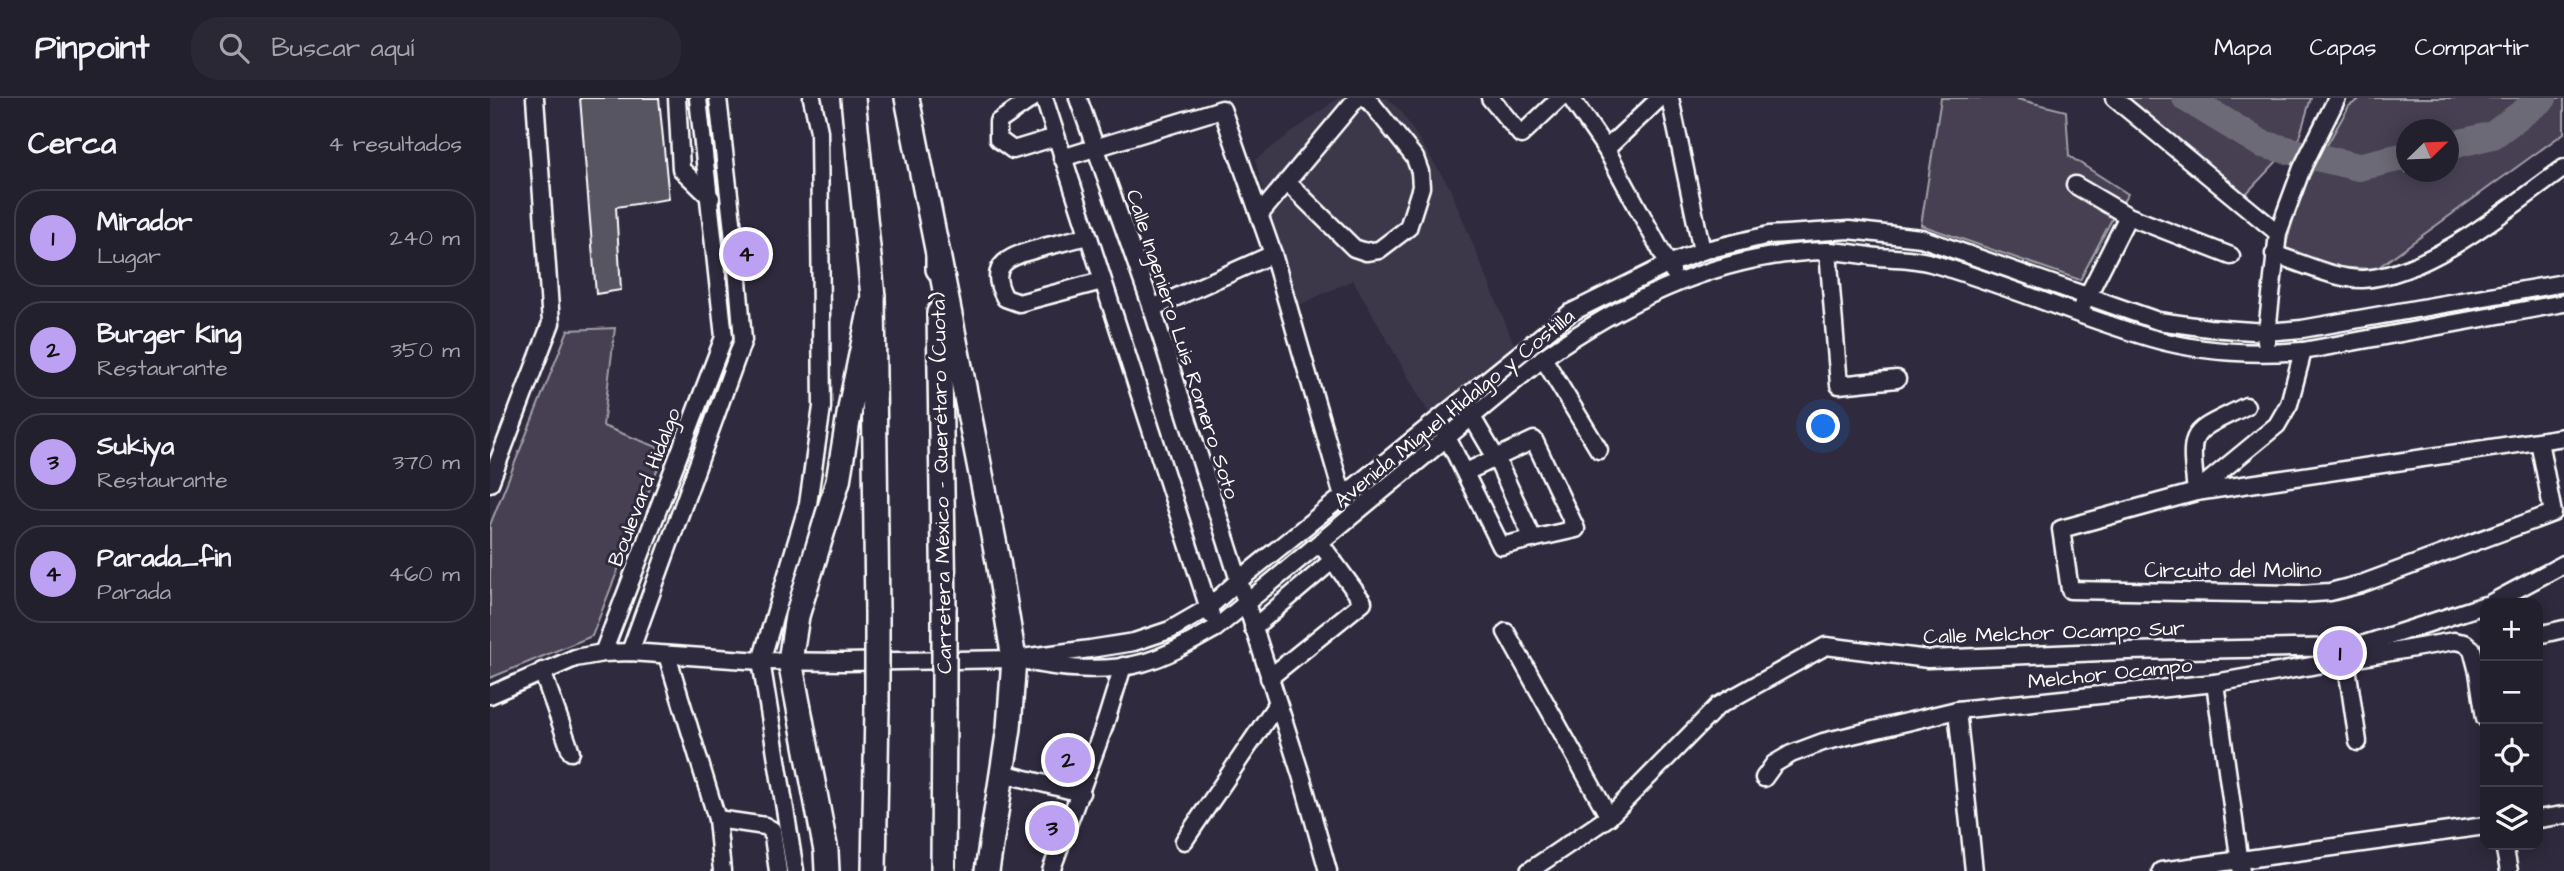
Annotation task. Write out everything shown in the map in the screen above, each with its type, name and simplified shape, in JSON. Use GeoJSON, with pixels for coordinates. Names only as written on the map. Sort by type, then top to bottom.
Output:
{"type":"FeatureCollection","features":[{"type":"Feature","properties":{"kind":"highway"},"geometry":{"type":"LineString","coordinates":[[853,98],[873,297],[877,611],[874,871]]}},
{"type":"Feature","properties":{"kind":"highway","name":"Carretera México - Querétaro (Cuota)"},"geometry":{"type":"LineString","coordinates":[[906,98],[938,254],[944,608],[943,871]]}},
{"type":"Feature","properties":{"kind":"highway"},"geometry":{"type":"LineString","coordinates":[[938,254],[998,561],[1014,659],[1009,728],[987,871]]}},
{"type":"Feature","properties":{"kind":"highway"},"geometry":{"type":"LineString","coordinates":[[827,871],[826,851],[790,661],[797,616],[838,481],[873,297]]}},
{"type":"Feature","properties":{"kind":"street"},"geometry":{"type":"LineString","coordinates":[[490,483],[551,323],[536,98]]}},
{"type":"Feature","properties":{"kind":"street"},"geometry":{"type":"LineString","coordinates":[[677,98],[681,169],[708,198],[730,202],[718,98]]}},
{"type":"Feature","properties":{"kind":"street"},"geometry":{"type":"LineString","coordinates":[[698,98],[708,198]]}},
{"type":"Feature","properties":{"kind":"street"},"geometry":{"type":"LineString","coordinates":[[795,871],[761,661],[808,504],[822,407],[819,131],[812,98]]}},
{"type":"Feature","properties":{"kind":"street"},"geometry":{"type":"LineString","coordinates":[[1033,98],[998,122],[998,139],[1013,150],[1056,137]]}},
{"type":"Feature","properties":{"kind":"street"},"geometry":{"type":"LineString","coordinates":[[1044,98],[1216,628]]}},
{"type":"Feature","properties":{"kind":"street","name":"Calle Ingeniero Luis Romero Soto"},"geometry":{"type":"LineString","coordinates":[[1078,98],[1152,308],[1301,775],[1328,871]]}},
{"type":"Feature","properties":{"kind":"street"},"geometry":{"type":"LineString","coordinates":[[1260,214],[1357,98]]}},
{"type":"Feature","properties":{"kind":"street"},"geometry":{"type":"LineString","coordinates":[[1287,182],[1354,248],[1366,252],[1379,250],[1408,228],[1421,187],[1420,172],[1415,158],[1367,98]]}},
{"type":"Feature","properties":{"kind":"street"},"geometry":{"type":"LineString","coordinates":[[1490,98],[1521,135],[1560,98]]}},
{"type":"Feature","properties":{"kind":"street"},"geometry":{"type":"LineString","coordinates":[[1570,98],[1606,149],[1678,282]]}},
{"type":"Feature","properties":{"kind":"street"},"geometry":{"type":"LineString","coordinates":[[1606,149],[1660,98]]}},
{"type":"Feature","properties":{"kind":"street"},"geometry":{"type":"LineString","coordinates":[[1670,98],[1702,251]]}},
{"type":"Feature","properties":{"kind":"street"},"geometry":{"type":"LineString","coordinates":[[2114,98],[2278,233]]}},
{"type":"Feature","properties":{"kind":"street"},"geometry":{"type":"LineString","coordinates":[[2265,354],[2278,233],[2302,168],[2334,104]]}},
{"type":"Feature","properties":{"kind":"street"},"geometry":{"type":"LineString","coordinates":[[1062,158],[1222,109],[1273,254],[1343,496]]}},
{"type":"Feature","properties":{"kind":"street"},"geometry":{"type":"LineString","coordinates":[[2274,254],[2337,275],[2361,279],[2389,274],[2440,254],[2564,168]]}},
{"type":"Feature","properties":{"kind":"street"},"geometry":{"type":"LineString","coordinates":[[2076,185],[2128,216],[2231,256]]}},
{"type":"Feature","properties":{"kind":"street","name":"Boulevard Hidalgo"},"geometry":{"type":"LineString","coordinates":[[603,653],[724,337],[708,198]]}},
{"type":"Feature","properties":{"kind":"street","name":"Boulevard Hidalgo"},"geometry":{"type":"LineString","coordinates":[[630,652],[743,340],[730,202]]}},
{"type":"Feature","properties":{"kind":"street"},"geometry":{"type":"LineString","coordinates":[[2079,314],[2128,216]]}},
{"type":"Feature","properties":{"kind":"street","name":"Avenida Miguel Hidalgo y Costilla"},"geometry":{"type":"LineString","coordinates":[[490,695],[575,658],[603,653],[630,652],[761,661],[1014,659],[1134,642],[1170,630],[1208,608],[1238,580],[1570,313],[1669,264],[1702,251],[1769,235],[1849,230],[1921,238],[2158,321],[2266,332],[2302,329],[2564,283]]}},
{"type":"Feature","properties":{"kind":"street"},"geometry":{"type":"LineString","coordinates":[[1087,236],[1010,256],[1000,267],[998,286],[1005,298],[1019,303],[1102,281]]}},
{"type":"Feature","properties":{"kind":"street"},"geometry":{"type":"LineString","coordinates":[[1828,251],[1839,385],[1897,379]]}},
{"type":"Feature","properties":{"kind":"street","name":"Avenida Miguel Hidalgo y Costilla"},"geometry":{"type":"LineString","coordinates":[[1014,659],[1053,667],[1123,666],[1143,663],[1181,648],[1216,628],[1543,358],[1585,328],[1678,282],[1710,270],[1777,254],[1828,251],[1928,262],[2153,339],[2204,348],[2265,354],[2303,351],[2564,303]]}},
{"type":"Feature","properties":{"kind":"street"},"geometry":{"type":"LineString","coordinates":[[1152,308],[1273,254]]}},
{"type":"Feature","properties":{"kind":"street","name":"Circuito del Molino"},"geometry":{"type":"LineString","coordinates":[[2196,492],[2277,425],[2289,404],[2303,351]]}},
{"type":"Feature","properties":{"kind":"street"},"geometry":{"type":"LineString","coordinates":[[1543,358],[1599,450]]}},
{"type":"Feature","properties":{"kind":"street"},"geometry":{"type":"LineString","coordinates":[[2196,492],[2191,450],[2193,438],[2200,429],[2246,406]]}},
{"type":"Feature","properties":{"kind":"street"},"geometry":{"type":"LineString","coordinates":[[1472,417],[1496,458],[1534,540]]}},
{"type":"Feature","properties":{"kind":"street"},"geometry":{"type":"LineString","coordinates":[[1439,420],[1501,546],[1576,529],[1534,440],[1466,472]]}},
{"type":"Feature","properties":{"kind":"street","name":"Circuito del Molino"},"geometry":{"type":"LineString","coordinates":[[2539,441],[2553,513],[2361,584],[2330,592],[2300,594],[2070,590],[2062,529],[2196,492],[2564,437]]}},
{"type":"Feature","properties":{"kind":"street"},"geometry":{"type":"LineString","coordinates":[[668,483],[690,491]]}},
{"type":"Feature","properties":{"kind":"street"},"geometry":{"type":"LineString","coordinates":[[1269,678],[1363,602],[1320,543]]}},
{"type":"Feature","properties":{"kind":"street"},"geometry":{"type":"LineString","coordinates":[[1253,628],[1333,560]]}},
{"type":"Feature","properties":{"kind":"street"},"geometry":{"type":"LineString","coordinates":[[2500,598],[2564,564]]}},
{"type":"Feature","properties":{"kind":"street","name":"Calle Melchor Ocampo Sur"},"geometry":{"type":"LineString","coordinates":[[1528,871],[1609,817],[1718,706],[1826,646],[1928,659],[2127,651],[2355,648],[2480,607]]}},
{"type":"Feature","properties":{"kind":"street"},"geometry":{"type":"LineString","coordinates":[[2543,634],[2564,629]]}},
{"type":"Feature","properties":{"kind":"street"},"geometry":{"type":"LineString","coordinates":[[1506,632],[1609,817]]}},
{"type":"Feature","properties":{"kind":"street","name":"Melchor Ocampo"},"geometry":{"type":"LineString","coordinates":[[1764,778],[1774,764],[1791,754],[1823,742],[1956,710],[2215,683],[2454,641],[2478,647]]}},
{"type":"Feature","properties":{"kind":"street"},"geometry":{"type":"LineString","coordinates":[[2478,647],[2480,680]]}},
{"type":"Feature","properties":{"kind":"street"},"geometry":{"type":"LineString","coordinates":[[667,655],[717,820],[722,871]]}},
{"type":"Feature","properties":{"kind":"street"},"geometry":{"type":"LineString","coordinates":[[2346,660],[2358,742]]}},
{"type":"Feature","properties":{"kind":"street"},"geometry":{"type":"LineString","coordinates":[[1051,871],[1081,793],[1123,666]]}},
{"type":"Feature","properties":{"kind":"street"},"geometry":{"type":"LineString","coordinates":[[542,671],[571,752]]}},
{"type":"Feature","properties":{"kind":"street"},"geometry":{"type":"LineString","coordinates":[[2215,683],[2241,866]]}},
{"type":"Feature","properties":{"kind":"street"},"geometry":{"type":"LineString","coordinates":[[1184,841],[1278,704]]}},
{"type":"Feature","properties":{"kind":"street"},"geometry":{"type":"LineString","coordinates":[[1956,710],[1974,871]]}},
{"type":"Feature","properties":{"kind":"street"},"geometry":{"type":"LineString","coordinates":[[1002,773],[1081,793]]}},
{"type":"Feature","properties":{"kind":"street"},"geometry":{"type":"LineString","coordinates":[[2543,818],[2564,815]]}},
{"type":"Feature","properties":{"kind":"street"},"geometry":{"type":"LineString","coordinates":[[717,820],[765,826],[772,830],[778,871]]}},
{"type":"Feature","properties":{"kind":"street"},"geometry":{"type":"LineString","coordinates":[[2161,871],[2241,866],[2480,827]]}},
{"type":"Feature","properties":{"kind":"street"},"geometry":{"type":"LineString","coordinates":[[2505,850],[2509,871]]}},
{"type":"Feature","properties":{"kind":"shaded area"},"geometry":{"type":"Polygon","coordinates":[[[1338,98],[1387,98],[1401,111],[1449,186],[1514,344],[1431,417],[1353,280],[1297,306],[1272,221],[1255,160],[1338,98]]]}},
{"type":"Feature","properties":{"kind":"shaded area"},"geometry":{"type":"Polygon","coordinates":[[[1941,98],[2013,98],[2066,111],[2069,156],[2128,194],[2080,280],[1921,225],[1941,98]]]}},
{"type":"Feature","properties":{"kind":"shaded area"},"geometry":{"type":"Polygon","coordinates":[[[2117,98],[2311,98],[2299,138],[2244,196],[2117,98]]]}},
{"type":"Feature","properties":{"kind":"shaded area"},"geometry":{"type":"Polygon","coordinates":[[[2362,98],[2564,98],[2564,133],[2376,269],[2329,267],[2285,248],[2301,191],[2349,106],[2362,98]]]}},
{"type":"Feature","properties":{"kind":"shaded area"},"geometry":{"type":"Polygon","coordinates":[[[615,328],[603,426],[665,450],[592,636],[490,678],[490,525],[568,330],[615,328]]]}},
{"type":"Feature","properties":{"kind":"building"},"geometry":{"type":"Polygon","coordinates":[[[580,98],[659,98],[669,199],[616,207],[621,290],[596,294],[580,98]]]}},
{"type":"Feature","properties":{"kind":"waterway"},"geometry":{"type":"LineString","coordinates":[[2186,98],[2262,144],[2358,167],[2396,158]]}},
{"type":"Feature","properties":{"kind":"waterway"},"geometry":{"type":"LineString","coordinates":[[2459,143],[2493,135],[2543,98]]}},
{"type":"Feature","properties":{"kind":"place","name":"Parada_fin"},"geometry":{"type":"Point","coordinates":[746,254]}},
{"type":"Feature","properties":{"kind":"place","name":"Mirador"},"geometry":{"type":"Point","coordinates":[2340,653]}},
{"type":"Feature","properties":{"kind":"place","name":"Burger King"},"geometry":{"type":"Point","coordinates":[1068,760]}},
{"type":"Feature","properties":{"kind":"place","name":"Sukiya"},"geometry":{"type":"Point","coordinates":[1052,828]}}]}
